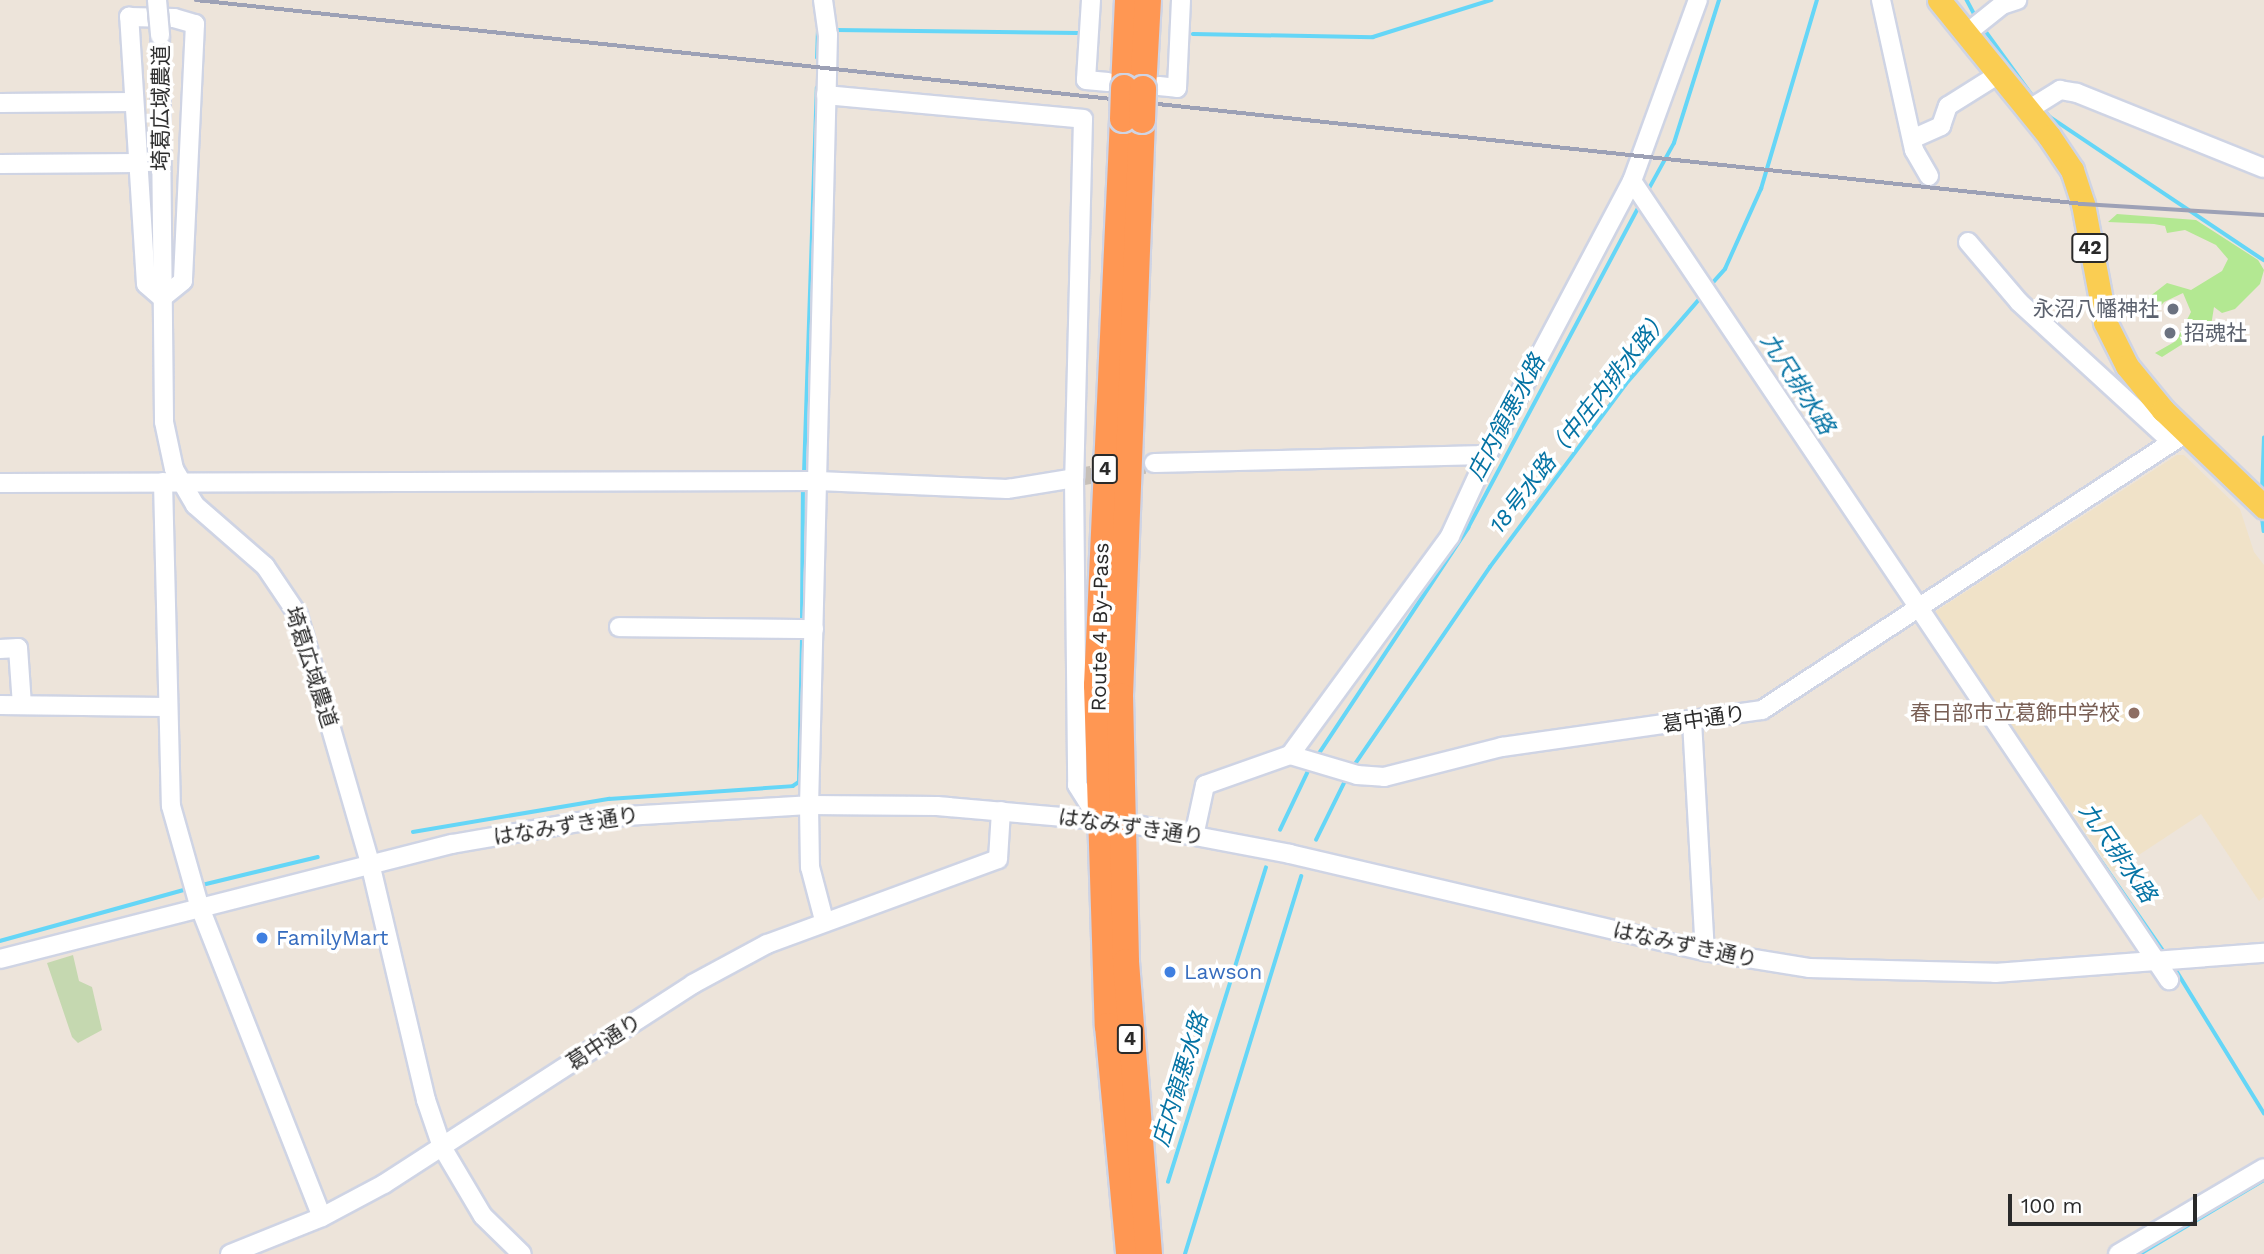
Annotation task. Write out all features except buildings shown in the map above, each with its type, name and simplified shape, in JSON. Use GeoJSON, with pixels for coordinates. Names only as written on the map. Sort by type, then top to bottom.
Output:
{"type":"FeatureCollection","features":[{"type":"Feature","properties":{"kind":"highway","name":"Route 4 By-Pass"},"geometry":{"type":"LineString","coordinates":[[1128,0],[1134,86]]}},
{"type":"Feature","properties":{"kind":"highway","name":"Route 4 By-Pass"},"geometry":{"type":"LineString","coordinates":[[1148,0],[1134,86],[1099,616],[1110,821],[1149,1254]]}},
{"type":"Feature","properties":{"kind":"highway","name":"Route 4 By-Pass"},"geometry":{"type":"LineString","coordinates":[[1110,821],[1108,1026],[1129,1254]]}},
{"type":"Feature","properties":{"kind":"main road","name":"42"},"geometry":{"type":"LineString","coordinates":[[1946,4],[2062,152],[2078,188],[2099,301],[2114,343],[2179,437],[2264,506]]}},
{"type":"Feature","properties":{"kind":"street","name":"埼葛広域農道"},"geometry":{"type":"LineString","coordinates":[[157,0],[160,36],[164,422],[172,482],[265,566],[298,615],[370,863],[426,1100],[442,1147],[483,1216],[522,1254]]}},
{"type":"Feature","properties":{"kind":"street"},"geometry":{"type":"LineString","coordinates":[[823,0],[828,35],[809,805],[810,867],[824,920]]}},
{"type":"Feature","properties":{"kind":"street"},"geometry":{"type":"LineString","coordinates":[[1091,0],[1086,80],[1177,88],[1181,0]]}},
{"type":"Feature","properties":{"kind":"street"},"geometry":{"type":"LineString","coordinates":[[1194,836],[1205,785],[1290,755],[1450,536],[1487,455],[1635,185],[1698,0]]}},
{"type":"Feature","properties":{"kind":"street"},"geometry":{"type":"LineString","coordinates":[[1881,0],[1912,139],[1929,176]]}},
{"type":"Feature","properties":{"kind":"street"},"geometry":{"type":"LineString","coordinates":[[1967,33],[2003,5],[2018,0]]}},
{"type":"Feature","properties":{"kind":"street"},"geometry":{"type":"LineString","coordinates":[[129,17],[174,18],[195,24],[183,281],[162,298],[146,284],[129,17]]}},
{"type":"Feature","properties":{"kind":"street"},"geometry":{"type":"LineString","coordinates":[[1912,139],[1941,126],[1948,106],[1999,74]]}},
{"type":"Feature","properties":{"kind":"street"},"geometry":{"type":"LineString","coordinates":[[2028,110],[2060,90],[2077,93],[2264,168]]}},
{"type":"Feature","properties":{"kind":"street"},"geometry":{"type":"LineString","coordinates":[[826,96],[1083,119],[1074,478],[1077,785],[1110,821]]}},
{"type":"Feature","properties":{"kind":"street"},"geometry":{"type":"LineString","coordinates":[[0,103],[134,102]]}},
{"type":"Feature","properties":{"kind":"street"},"geometry":{"type":"LineString","coordinates":[[0,164],[138,163]]}},
{"type":"Feature","properties":{"kind":"street"},"geometry":{"type":"LineString","coordinates":[[1635,185],[2169,980]]}},
{"type":"Feature","properties":{"kind":"street"},"geometry":{"type":"LineString","coordinates":[[1968,242],[2019,302],[2179,437]]}},
{"type":"Feature","properties":{"kind":"street","name":"葛中通り"},"geometry":{"type":"LineString","coordinates":[[1290,755],[1357,775],[1384,777],[1502,747],[1762,710],[1919,610],[2179,437]]}},
{"type":"Feature","properties":{"kind":"street"},"geometry":{"type":"LineString","coordinates":[[1154,463],[1487,455]]}},
{"type":"Feature","properties":{"kind":"street"},"geometry":{"type":"LineString","coordinates":[[0,483],[818,481],[1007,489],[1074,478]]}},
{"type":"Feature","properties":{"kind":"street"},"geometry":{"type":"LineString","coordinates":[[172,482],[165,708],[167,786],[196,893],[322,1217]]}},
{"type":"Feature","properties":{"kind":"street"},"geometry":{"type":"LineString","coordinates":[[619,627],[814,629]]}},
{"type":"Feature","properties":{"kind":"street"},"geometry":{"type":"LineString","coordinates":[[0,649],[18,648],[22,705]]}},
{"type":"Feature","properties":{"kind":"street"},"geometry":{"type":"LineString","coordinates":[[0,705],[165,708]]}},
{"type":"Feature","properties":{"kind":"street"},"geometry":{"type":"LineString","coordinates":[[1692,721],[1705,951]]}},
{"type":"Feature","properties":{"kind":"street","name":"はなみずき通り"},"geometry":{"type":"LineString","coordinates":[[0,959],[196,893],[609,817],[809,805],[1001,811],[1110,821],[1290,853],[1705,951],[1809,968],[1887,973],[1995,973],[2264,953]]}},
{"type":"Feature","properties":{"kind":"street","name":"葛中通り"},"geometry":{"type":"LineString","coordinates":[[230,1254],[322,1217],[442,1147],[693,984],[824,920],[993,861],[1000,853],[1001,811]]}},
{"type":"Feature","properties":{"kind":"street"},"geometry":{"type":"LineString","coordinates":[[2118,1254],[2264,1168]]}},
{"type":"Feature","properties":{"kind":"shaded area","name":"春日部市立葛飾中学校"},"geometry":{"type":"Polygon","coordinates":[[[2177,455],[2184,455],[2240,509],[2254,552],[2264,565],[2264,897],[2259,901],[2201,814],[2113,872],[1933,613],[2177,455]]]}},
{"type":"Feature","properties":{"kind":"green space"},"geometry":{"type":"Polygon","coordinates":[[[2117,214],[2196,220],[2258,260],[2264,270],[2260,284],[2235,309],[2222,313],[2214,307],[2211,326],[2162,357],[2155,353],[2176,341],[2191,312],[2183,293],[2164,302],[2154,314],[2145,315],[2143,306],[2149,297],[2167,283],[2191,290],[2222,271],[2228,259],[2216,245],[2185,230],[2167,233],[2165,226],[2108,222],[2117,214]]]}},
{"type":"Feature","properties":{"kind":"green space"},"geometry":{"type":"Polygon","coordinates":[[[73,955],[79,981],[92,987],[102,1030],[78,1043],[72,1037],[47,963],[73,955]]]}},
{"type":"Feature","properties":{"kind":"waterway"},"geometry":{"type":"LineString","coordinates":[[1193,34],[1373,37],[1491,0]]}},
{"type":"Feature","properties":{"kind":"waterway","name":"庄内領悪水路"},"geometry":{"type":"LineString","coordinates":[[1646,194],[1674,143],[1719,0]]}},
{"type":"Feature","properties":{"kind":"waterway","name":"18号水路（中庄内排水路）"},"geometry":{"type":"LineString","coordinates":[[1709,287],[1725,269],[1761,189],[1817,0]]}},
{"type":"Feature","properties":{"kind":"waterway"},"geometry":{"type":"LineString","coordinates":[[1967,0],[1976,17]]}},
{"type":"Feature","properties":{"kind":"waterway"},"geometry":{"type":"LineString","coordinates":[[1982,26],[2035,99]]}},
{"type":"Feature","properties":{"kind":"waterway"},"geometry":{"type":"LineString","coordinates":[[836,30],[1078,33]]}},
{"type":"Feature","properties":{"kind":"waterway"},"geometry":{"type":"LineString","coordinates":[[817,58],[818,31]]}},
{"type":"Feature","properties":{"kind":"waterway"},"geometry":{"type":"LineString","coordinates":[[804,474],[817,88]]}},
{"type":"Feature","properties":{"kind":"waterway"},"geometry":{"type":"LineString","coordinates":[[2042,108],[2050,117],[2264,260]]}},
{"type":"Feature","properties":{"kind":"waterway","name":"庄内領悪水路"},"geometry":{"type":"LineString","coordinates":[[1316,758],[1468,528],[1641,203]]}},
{"type":"Feature","properties":{"kind":"waterway","name":"18号水路（中庄内排水路）"},"geometry":{"type":"LineString","coordinates":[[1353,767],[1490,567],[1625,385],[1702,296]]}},
{"type":"Feature","properties":{"kind":"waterway"},"geometry":{"type":"LineString","coordinates":[[2262,492],[2264,438]]}},
{"type":"Feature","properties":{"kind":"waterway"},"geometry":{"type":"LineString","coordinates":[[802,622],[803,488]]}},
{"type":"Feature","properties":{"kind":"waterway"},"geometry":{"type":"LineString","coordinates":[[2262,514],[2264,531]]}},
{"type":"Feature","properties":{"kind":"waterway"},"geometry":{"type":"LineString","coordinates":[[413,832],[609,799],[793,786],[799,782],[802,633]]}},
{"type":"Feature","properties":{"kind":"waterway","name":"庄内領悪水路"},"geometry":{"type":"LineString","coordinates":[[1280,830],[1310,767]]}},
{"type":"Feature","properties":{"kind":"waterway","name":"18号水路（中庄内排水路）"},"geometry":{"type":"LineString","coordinates":[[1316,840],[1347,777]]}},
{"type":"Feature","properties":{"kind":"waterway","name":"九尺排水路"},"geometry":{"type":"LineString","coordinates":[[2050,787],[2165,953]]}},
{"type":"Feature","properties":{"kind":"waterway"},"geometry":{"type":"LineString","coordinates":[[198,886],[318,857]]}},
{"type":"Feature","properties":{"kind":"waterway","name":"庄内領悪水路"},"geometry":{"type":"LineString","coordinates":[[1168,1182],[1266,868]]}},
{"type":"Feature","properties":{"kind":"waterway","name":"18号水路（中庄内排水路）"},"geometry":{"type":"LineString","coordinates":[[1185,1254],[1301,876]]}},
{"type":"Feature","properties":{"kind":"waterway"},"geometry":{"type":"LineString","coordinates":[[0,941],[187,889]]}},
{"type":"Feature","properties":{"kind":"waterway","name":"九尺排水路"},"geometry":{"type":"LineString","coordinates":[[2173,965],[2264,1113]]}},
{"type":"Feature","properties":{"kind":"waterway"},"geometry":{"type":"LineString","coordinates":[[2140,1254],[2264,1180]]}},
{"type":"Feature","properties":{"kind":"tunnel"},"geometry":{"type":"LineString","coordinates":[[1074,478],[1154,463]]}},
{"type":"Feature","properties":{"kind":"railway"},"geometry":{"type":"LineString","coordinates":[[196,0],[2083,204],[2264,215]]}},
{"type":"Feature","properties":{"kind":"place","name":"永沼八幡神社"},"geometry":{"type":"Point","coordinates":[2173,309]}},
{"type":"Feature","properties":{"kind":"place","name":"招魂社"},"geometry":{"type":"Point","coordinates":[2170,333]}},
{"type":"Feature","properties":{"kind":"place","name":"春日部市立葛飾中学校"},"geometry":{"type":"Point","coordinates":[2134,713]}},
{"type":"Feature","properties":{"kind":"place","name":"FamilyMart"},"geometry":{"type":"Point","coordinates":[262,938]}},
{"type":"Feature","properties":{"kind":"place","name":"Lawson"},"geometry":{"type":"Point","coordinates":[1170,972]}}]}
